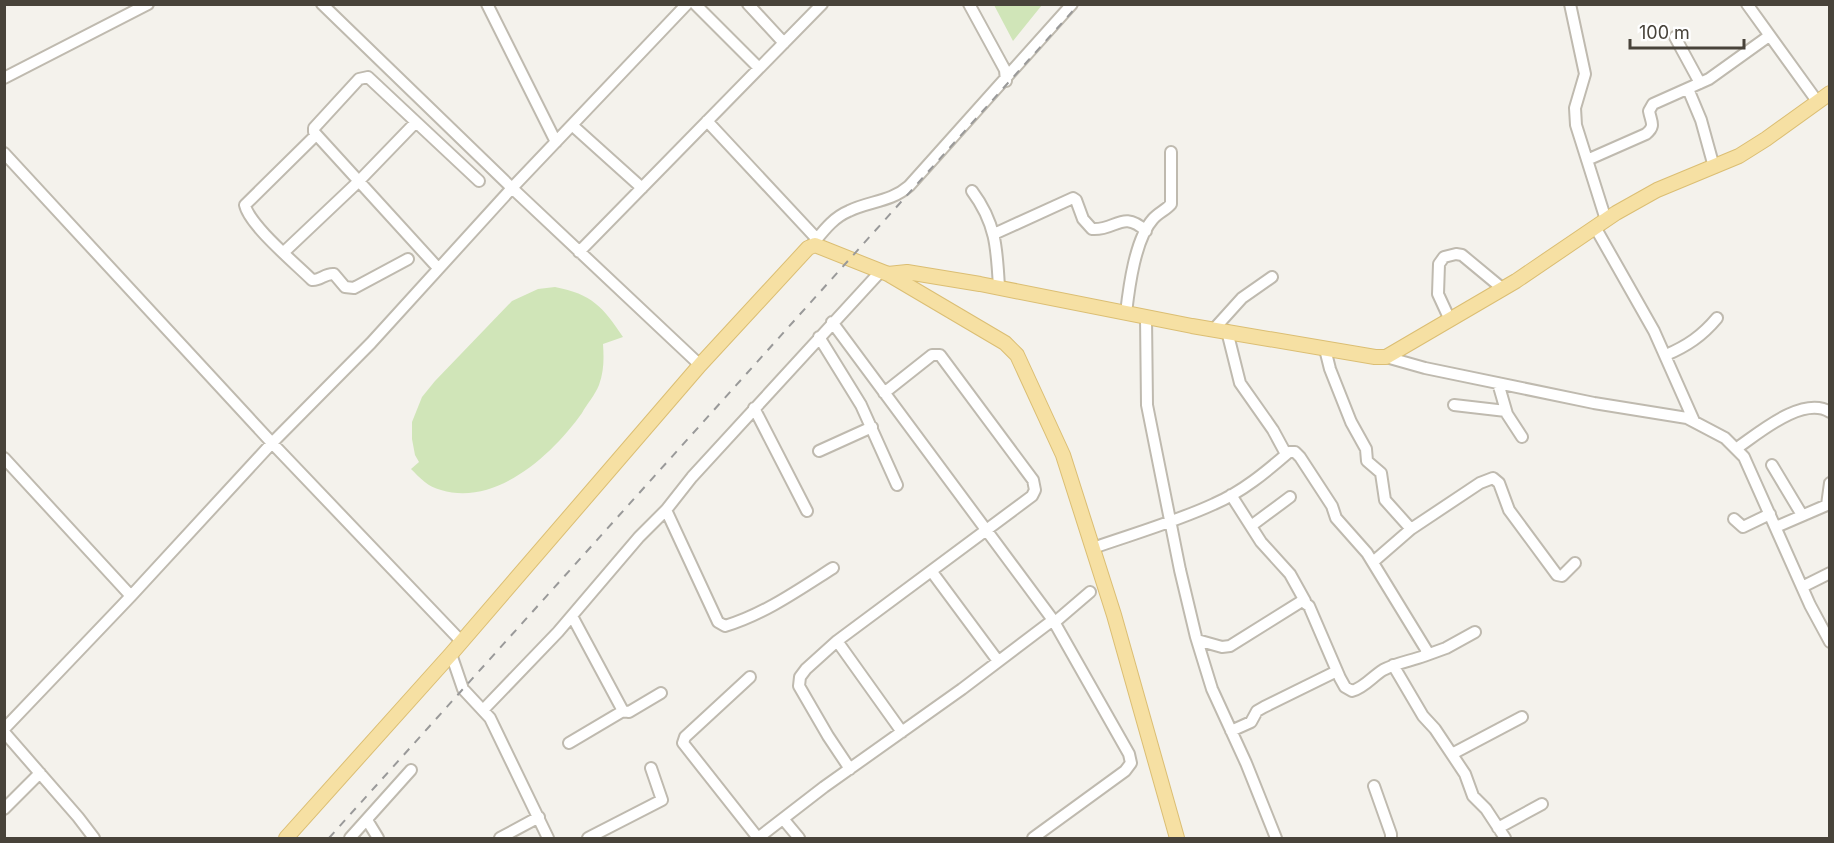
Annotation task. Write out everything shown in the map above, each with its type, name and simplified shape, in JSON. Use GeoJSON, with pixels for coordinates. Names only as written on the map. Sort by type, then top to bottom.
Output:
{"type":"FeatureCollection","features":[{"type":"Feature","properties":{"kind":"main road"},"geometry":{"type":"LineString","coordinates":[[885,272],[907,272],[1220,330],[1386,357],[1503,289],[1600,223],[1657,190],[1739,156],[1830,93]]}},
{"type":"Feature","properties":{"kind":"main road"},"geometry":{"type":"LineString","coordinates":[[286,838],[451,654],[700,365],[814,242],[885,272],[1005,343],[1017,355],[1063,455],[1114,615],[1177,838]]}},
{"type":"Feature","properties":{"kind":"street"},"geometry":{"type":"LineString","coordinates":[[4,78],[148,4]]}},
{"type":"Feature","properties":{"kind":"street"},"geometry":{"type":"LineString","coordinates":[[322,4],[579,252],[700,365]]}},
{"type":"Feature","properties":{"kind":"street"},"geometry":{"type":"LineString","coordinates":[[487,4],[556,142]]}},
{"type":"Feature","properties":{"kind":"street"},"geometry":{"type":"LineString","coordinates":[[94,838],[4,731],[272,443],[371,343],[512,188],[687,4]]}},
{"type":"Feature","properties":{"kind":"street"},"geometry":{"type":"LineString","coordinates":[[695,4],[759,68]]}},
{"type":"Feature","properties":{"kind":"street"},"geometry":{"type":"LineString","coordinates":[[748,4],[784,43]]}},
{"type":"Feature","properties":{"kind":"street"},"geometry":{"type":"LineString","coordinates":[[579,252],[822,4]]}},
{"type":"Feature","properties":{"kind":"street"},"geometry":{"type":"LineString","coordinates":[[969,4],[1005,70],[1006,81]]}},
{"type":"Feature","properties":{"kind":"street"},"geometry":{"type":"LineString","coordinates":[[707,121],[814,242],[828,225],[849,210],[894,198],[902,193],[1006,81],[1072,4]]}},
{"type":"Feature","properties":{"kind":"street"},"geometry":{"type":"LineString","coordinates":[[1570,4],[1585,68],[1584,80],[1577,100],[1576,125],[1587,160],[1600,223],[1666,355],[1694,421]]}},
{"type":"Feature","properties":{"kind":"street"},"geometry":{"type":"LineString","coordinates":[[1747,4],[1817,101]]}},
{"type":"Feature","properties":{"kind":"street"},"geometry":{"type":"LineString","coordinates":[[1587,160],[1646,134],[1653,128],[1650,107],[1709,79],[1769,36]]}},
{"type":"Feature","properties":{"kind":"street"},"geometry":{"type":"LineString","coordinates":[[1674,37],[1700,83]]}},
{"type":"Feature","properties":{"kind":"street"},"geometry":{"type":"LineString","coordinates":[[438,268],[316,135],[314,128],[364,76],[372,80],[479,181]]}},
{"type":"Feature","properties":{"kind":"street"},"geometry":{"type":"LineString","coordinates":[[1688,89],[1701,120],[1714,167]]}},
{"type":"Feature","properties":{"kind":"street"},"geometry":{"type":"LineString","coordinates":[[284,252],[358,182],[416,122]]}},
{"type":"Feature","properties":{"kind":"street"},"geometry":{"type":"LineString","coordinates":[[572,124],[642,188]]}},
{"type":"Feature","properties":{"kind":"street"},"geometry":{"type":"LineString","coordinates":[[316,135],[245,205],[246,211],[255,224],[312,280],[316,281],[334,274],[342,284],[354,288],[408,259]]}},
{"type":"Feature","properties":{"kind":"street"},"geometry":{"type":"LineString","coordinates":[[1126,313],[1133,265],[1146,231],[1155,217],[1171,204],[1171,152]]}},
{"type":"Feature","properties":{"kind":"street"},"geometry":{"type":"LineString","coordinates":[[4,153],[272,443],[461,641]]}},
{"type":"Feature","properties":{"kind":"street"},"geometry":{"type":"LineString","coordinates":[[972,191],[987,214],[994,234],[997,246],[999,288]]}},
{"type":"Feature","properties":{"kind":"street"},"geometry":{"type":"LineString","coordinates":[[994,234],[1073,198],[1076,200],[1083,219],[1092,230],[1128,220],[1139,224],[1146,231]]}},
{"type":"Feature","properties":{"kind":"street"},"geometry":{"type":"LineString","coordinates":[[1450,320],[1438,294],[1439,264],[1444,257],[1462,255],[1503,289]]}},
{"type":"Feature","properties":{"kind":"street"},"geometry":{"type":"LineString","coordinates":[[484,709],[572,616],[639,537],[666,510],[692,477],[832,322],[885,272]]}},
{"type":"Feature","properties":{"kind":"street"},"geometry":{"type":"LineString","coordinates":[[1272,277],[1242,298],[1220,330],[1240,383],[1273,430],[1286,454]]}},
{"type":"Feature","properties":{"kind":"street"},"geometry":{"type":"LineString","coordinates":[[1146,316],[1147,405],[1170,522],[1197,640],[1212,688],[1246,763],[1276,838]]}},
{"type":"Feature","properties":{"kind":"street"},"geometry":{"type":"LineString","coordinates":[[1666,355],[1692,342],[1717,318]]}},
{"type":"Feature","properties":{"kind":"street"},"geometry":{"type":"LineString","coordinates":[[832,322],[1054,621],[1120,735],[1131,762],[1125,771],[1033,838]]}},
{"type":"Feature","properties":{"kind":"street"},"geometry":{"type":"LineString","coordinates":[[819,337],[850,386],[872,427],[897,485]]}},
{"type":"Feature","properties":{"kind":"street"},"geometry":{"type":"LineString","coordinates":[[1325,348],[1330,369],[1351,422],[1366,449],[1367,461],[1382,473],[1385,500],[1411,529]]}},
{"type":"Feature","properties":{"kind":"street"},"geometry":{"type":"LineString","coordinates":[[850,769],[799,686],[800,677],[837,641],[987,531],[1034,493],[1035,484],[938,354],[932,355],[884,393]]}},
{"type":"Feature","properties":{"kind":"street"},"geometry":{"type":"LineString","coordinates":[[1386,357],[1425,368],[1694,421],[1725,438],[1744,456],[1822,631],[1830,642]]}},
{"type":"Feature","properties":{"kind":"street"},"geometry":{"type":"LineString","coordinates":[[1498,383],[1506,411],[1522,437]]}},
{"type":"Feature","properties":{"kind":"street"},"geometry":{"type":"LineString","coordinates":[[1454,405],[1506,411]]}},
{"type":"Feature","properties":{"kind":"street"},"geometry":{"type":"LineString","coordinates":[[1737,448],[1797,411],[1815,406],[1830,412]]}},
{"type":"Feature","properties":{"kind":"street"},"geometry":{"type":"LineString","coordinates":[[754,408],[807,512]]}},
{"type":"Feature","properties":{"kind":"street"},"geometry":{"type":"LineString","coordinates":[[819,451],[872,427]]}},
{"type":"Feature","properties":{"kind":"street"},"geometry":{"type":"LineString","coordinates":[[1093,548],[1215,504],[1258,477],[1292,451],[1300,457],[1334,510],[1336,518],[1373,562],[1425,646],[1427,651],[1424,656]]}},
{"type":"Feature","properties":{"kind":"street"},"geometry":{"type":"LineString","coordinates":[[4,458],[131,596]]}},
{"type":"Feature","properties":{"kind":"street"},"geometry":{"type":"LineString","coordinates":[[1772,465],[1802,515]]}},
{"type":"Feature","properties":{"kind":"street"},"geometry":{"type":"LineString","coordinates":[[1373,562],[1411,529],[1480,483],[1493,478],[1499,483],[1509,510],[1557,575],[1562,576],[1575,563]]}},
{"type":"Feature","properties":{"kind":"street"},"geometry":{"type":"LineString","coordinates":[[1776,527],[1827,505],[1830,483]]}},
{"type":"Feature","properties":{"kind":"street"},"geometry":{"type":"LineString","coordinates":[[1231,495],[1262,542],[1290,574],[1309,606],[1345,687],[1352,691],[1393,665],[1438,652],[1475,632]]}},
{"type":"Feature","properties":{"kind":"street"},"geometry":{"type":"LineString","coordinates":[[1251,526],[1290,496]]}},
{"type":"Feature","properties":{"kind":"street"},"geometry":{"type":"LineString","coordinates":[[666,510],[717,622],[725,626],[741,621],[833,568]]}},
{"type":"Feature","properties":{"kind":"street"},"geometry":{"type":"LineString","coordinates":[[1734,519],[1743,527],[1770,514]]}},
{"type":"Feature","properties":{"kind":"street"},"geometry":{"type":"LineString","coordinates":[[932,572],[998,661]]}},
{"type":"Feature","properties":{"kind":"street"},"geometry":{"type":"LineString","coordinates":[[1802,587],[1830,573]]}},
{"type":"Feature","properties":{"kind":"street"},"geometry":{"type":"LineString","coordinates":[[750,677],[685,737],[683,743],[758,838],[824,787],[1054,621],[1090,592]]}},
{"type":"Feature","properties":{"kind":"street"},"geometry":{"type":"LineString","coordinates":[[1197,640],[1221,647],[1230,646],[1283,611],[1305,601]]}},
{"type":"Feature","properties":{"kind":"street"},"geometry":{"type":"LineString","coordinates":[[572,616],[622,711]]}},
{"type":"Feature","properties":{"kind":"street"},"geometry":{"type":"LineString","coordinates":[[837,641],[903,732]]}},
{"type":"Feature","properties":{"kind":"street"},"geometry":{"type":"LineString","coordinates":[[451,654],[464,689],[484,709],[548,838]]}},
{"type":"Feature","properties":{"kind":"street"},"geometry":{"type":"LineString","coordinates":[[1393,665],[1423,716],[1435,729],[1465,774],[1473,796],[1486,809],[1505,838]]}},
{"type":"Feature","properties":{"kind":"street"},"geometry":{"type":"LineString","coordinates":[[1231,731],[1251,722],[1257,711],[1263,707],[1337,671]]}},
{"type":"Feature","properties":{"kind":"street"},"geometry":{"type":"LineString","coordinates":[[569,742],[622,711],[629,712],[661,693]]}},
{"type":"Feature","properties":{"kind":"street"},"geometry":{"type":"LineString","coordinates":[[1452,754],[1522,717]]}},
{"type":"Feature","properties":{"kind":"street"},"geometry":{"type":"LineString","coordinates":[[588,838],[662,800],[651,768]]}},
{"type":"Feature","properties":{"kind":"street"},"geometry":{"type":"LineString","coordinates":[[350,838],[411,770]]}},
{"type":"Feature","properties":{"kind":"street"},"geometry":{"type":"LineString","coordinates":[[4,809],[40,773]]}},
{"type":"Feature","properties":{"kind":"street"},"geometry":{"type":"LineString","coordinates":[[1374,786],[1391,838]]}},
{"type":"Feature","properties":{"kind":"street"},"geometry":{"type":"LineString","coordinates":[[1498,828],[1542,804]]}},
{"type":"Feature","properties":{"kind":"street"},"geometry":{"type":"LineString","coordinates":[[500,838],[539,817]]}},
{"type":"Feature","properties":{"kind":"street"},"geometry":{"type":"LineString","coordinates":[[367,820],[378,838]]}},
{"type":"Feature","properties":{"kind":"street"},"geometry":{"type":"LineString","coordinates":[[784,820],[799,838]]}},
{"type":"Feature","properties":{"kind":"green space"},"geometry":{"type":"Polygon","coordinates":[[[994,5],[1042,5],[1013,41],[994,5]]]}},
{"type":"Feature","properties":{"kind":"green space"},"geometry":{"type":"Polygon","coordinates":[[[555,287],[588,298],[595,303],[623,337],[603,344],[602,375],[593,396],[570,429],[539,460],[521,473],[502,484],[482,491],[462,493],[436,489],[411,469],[419,462],[412,439],[412,422],[422,397],[512,301],[538,289],[555,287]]]}},
{"type":"Feature","properties":{"kind":"railway"},"geometry":{"type":"LineString","coordinates":[[329,838],[1079,4]]}}]}
